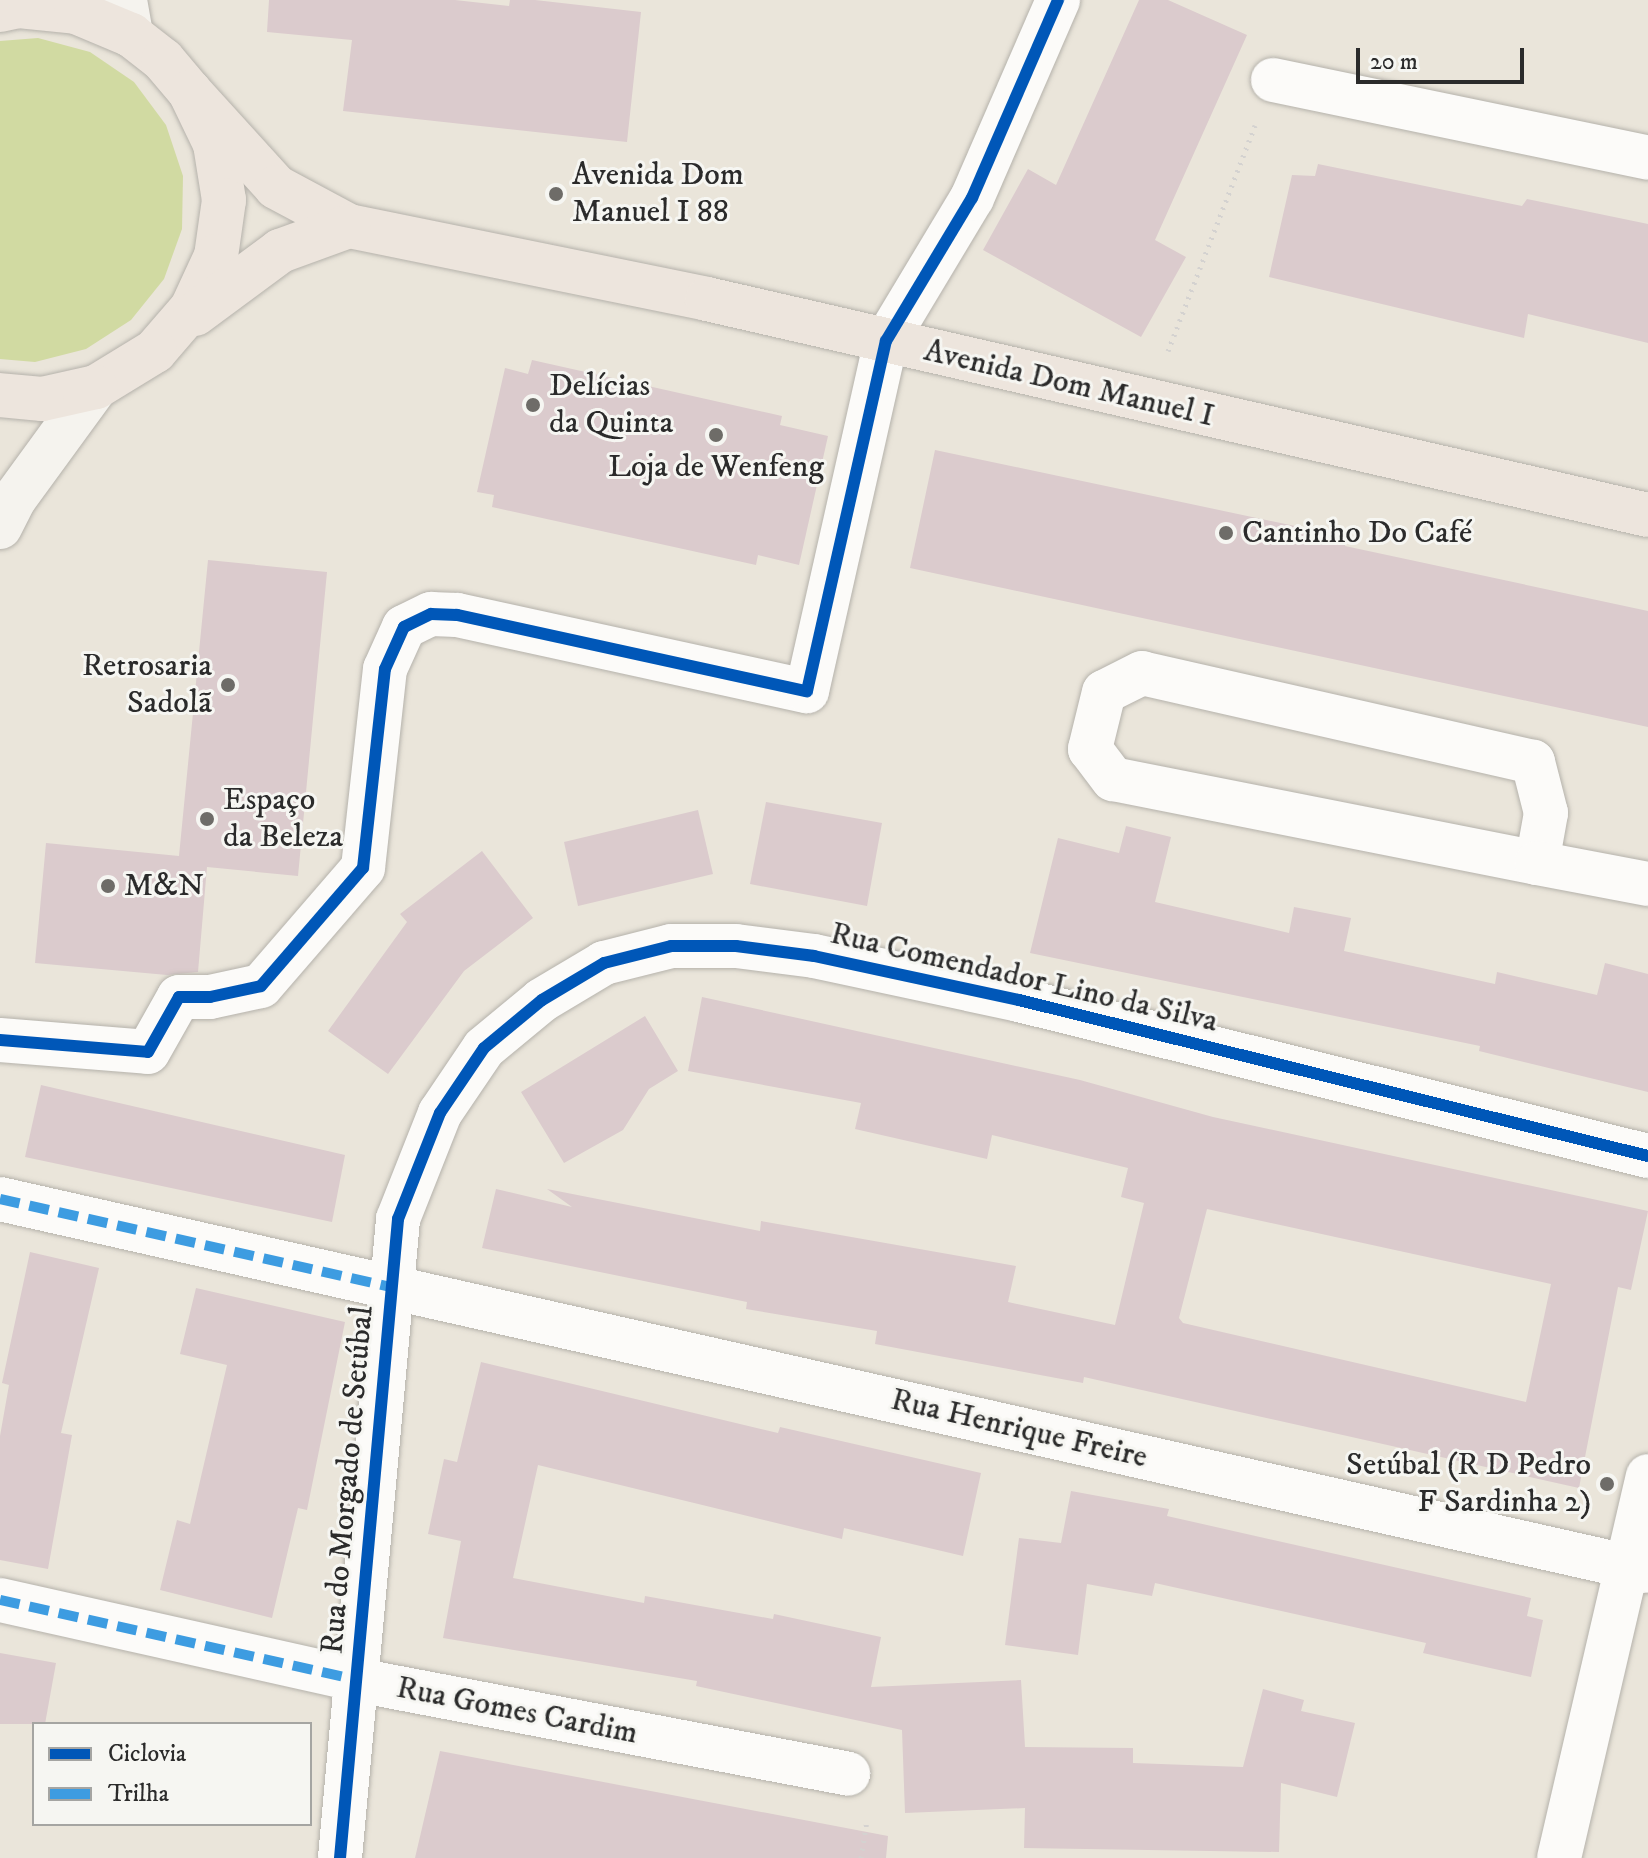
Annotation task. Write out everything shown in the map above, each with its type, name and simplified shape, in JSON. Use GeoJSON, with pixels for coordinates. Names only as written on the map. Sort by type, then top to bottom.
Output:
{"type":"FeatureCollection","features":[{"type":"Feature","properties":{"kind":"main road"},"geometry":{"type":"LineString","coordinates":[[0,10],[19,6],[128,17]]}},
{"type":"Feature","properties":{"kind":"main road","name":"Avenida Dom Manuel I"},"geometry":{"type":"LineString","coordinates":[[128,17],[190,92],[276,187],[349,226],[886,341],[1648,515]]}},
{"type":"Feature","properties":{"kind":"main road"},"geometry":{"type":"LineString","coordinates":[[155,351],[192,308],[210,269],[224,200],[215,144],[190,92]]}},
{"type":"Feature","properties":{"kind":"main road"},"geometry":{"type":"LineString","coordinates":[[0,395],[42,399],[96,387],[155,351],[220,290],[280,251],[349,226]]}},
{"type":"Feature","properties":{"kind":"main road"},"geometry":{"type":"LineString","coordinates":[[0,527],[96,387]]}},
{"type":"Feature","properties":{"kind":"street"},"geometry":{"type":"LineString","coordinates":[[0,1040],[148,1052],[179,997],[210,997],[261,986],[363,868],[385,669],[404,627],[431,614],[457,615],[807,691],[886,341],[972,198],[1058,0]]}},
{"type":"Feature","properties":{"kind":"street"},"geometry":{"type":"LineString","coordinates":[[1273,80],[1648,158]]}},
{"type":"Feature","properties":{"kind":"street"},"geometry":{"type":"LineString","coordinates":[[1537,863],[1546,813],[1533,762],[1142,673],[1104,692],[1090,749],[1113,779],[1537,863],[1648,884]]}},
{"type":"Feature","properties":{"kind":"street","name":"Rua Comendador Lino da Silva"},"geometry":{"type":"LineString","coordinates":[[440,1113],[484,1048],[542,1000],[604,963],[671,946],[736,946],[814,956],[1019,1000],[1648,1156]]}},
{"type":"Feature","properties":{"kind":"street","name":"Rua do Morgado de Setúbal"},"geometry":{"type":"LineString","coordinates":[[340,1858],[398,1219],[440,1113]]}},
{"type":"Feature","properties":{"kind":"street","name":"Rua Henrique Freire"},"geometry":{"type":"LineString","coordinates":[[0,1199],[1638,1568]]}},
{"type":"Feature","properties":{"kind":"street"},"geometry":{"type":"LineString","coordinates":[[1559,1858],[1638,1568],[1648,1476]]}},
{"type":"Feature","properties":{"kind":"street","name":"Rua Gomes Cardim"},"geometry":{"type":"LineString","coordinates":[[0,1600],[357,1680],[848,1774]]}},
{"type":"Feature","properties":{"kind":"path"},"geometry":{"type":"LineString","coordinates":[[1148,403],[1273,80]]}},
{"type":"Feature","properties":{"kind":"green space"},"geometry":{"type":"Polygon","coordinates":[[[38,38],[90,52],[134,82],[166,125],[183,176],[182,229],[164,279],[131,320],[86,349],[35,362],[0,359],[0,41],[38,38]]]}},
{"type":"Feature","properties":{"kind":"building"},"geometry":{"type":"Polygon","coordinates":[[[269,0],[455,0],[509,6],[510,0],[535,0],[641,12],[627,142],[343,111],[352,40],[267,32],[269,0]]]}},
{"type":"Feature","properties":{"kind":"building"},"geometry":{"type":"Polygon","coordinates":[[[1139,0],[1168,0],[1247,35],[1155,240],[1186,257],[1141,337],[983,250],[1028,169],[1056,185],[1139,0]]]}},
{"type":"Feature","properties":{"kind":"building"},"geometry":{"type":"Polygon","coordinates":[[[1318,164],[1522,206],[1527,199],[1648,224],[1648,343],[1528,314],[1524,338],[1269,277],[1292,175],[1315,176],[1318,164]]]}},
{"type":"Feature","properties":{"kind":"building"},"geometry":{"type":"Polygon","coordinates":[[[532,360],[782,416],[780,425],[828,436],[799,565],[758,555],[756,565],[492,507],[494,495],[477,492],[505,368],[528,374],[532,360]]]}},
{"type":"Feature","properties":{"kind":"building"},"geometry":{"type":"Polygon","coordinates":[[[935,450],[1347,537],[1345,546],[1648,611],[1648,727],[910,568],[935,450]]]}},
{"type":"Feature","properties":{"kind":"building"},"geometry":{"type":"Polygon","coordinates":[[[208,560],[327,572],[298,876],[207,867],[198,972],[167,975],[35,963],[46,843],[179,856],[208,560]]]}},
{"type":"Feature","properties":{"kind":"building"},"geometry":{"type":"Polygon","coordinates":[[[766,802],[882,823],[867,906],[750,884],[766,802]]]}},
{"type":"Feature","properties":{"kind":"building"},"geometry":{"type":"Polygon","coordinates":[[[698,810],[713,874],[578,906],[564,842],[698,810]]]}},
{"type":"Feature","properties":{"kind":"building"},"geometry":{"type":"Polygon","coordinates":[[[1126,826],[1171,837],[1155,902],[1289,933],[1294,907],[1351,918],[1344,951],[1495,984],[1497,972],[1597,995],[1605,963],[1648,974],[1648,1092],[1479,1051],[1480,1046],[1030,953],[1058,838],[1119,853],[1126,826]]]}},
{"type":"Feature","properties":{"kind":"building"},"geometry":{"type":"Polygon","coordinates":[[[482,851],[533,918],[464,971],[388,1074],[328,1031],[407,922],[400,914],[482,851]]]}},
{"type":"Feature","properties":{"kind":"building"},"geometry":{"type":"Polygon","coordinates":[[[702,997],[1080,1080],[1213,1117],[1648,1211],[1631,1290],[1618,1287],[1579,1488],[1084,1377],[1083,1383],[875,1344],[877,1331],[746,1309],[747,1302],[482,1248],[496,1189],[572,1207],[547,1189],[760,1231],[761,1221],[1016,1266],[1008,1302],[1115,1325],[1144,1203],[1121,1197],[1128,1168],[992,1135],[987,1159],[855,1129],[861,1103],[688,1071],[702,997]],[[1207,1209],[1179,1318],[1183,1323],[1526,1402],[1551,1284],[1207,1209]]]}},
{"type":"Feature","properties":{"kind":"building"},"geometry":{"type":"Polygon","coordinates":[[[645,1016],[678,1071],[649,1089],[623,1130],[564,1163],[521,1092],[645,1016]]]}},
{"type":"Feature","properties":{"kind":"building"},"geometry":{"type":"Polygon","coordinates":[[[41,1085],[345,1155],[332,1222],[25,1157],[41,1085]]]}},
{"type":"Feature","properties":{"kind":"building"},"geometry":{"type":"Polygon","coordinates":[[[30,1252],[99,1268],[61,1433],[72,1435],[48,1569],[0,1560],[0,1436],[9,1385],[2,1383],[30,1252]]]}},
{"type":"Feature","properties":{"kind":"building"},"geometry":{"type":"Polygon","coordinates":[[[196,1288],[345,1322],[307,1510],[298,1508],[272,1618],[160,1590],[177,1520],[190,1524],[227,1365],[180,1354],[196,1288]]]}},
{"type":"Feature","properties":{"kind":"building"},"geometry":{"type":"Polygon","coordinates":[[[481,1362],[778,1433],[780,1427],[981,1473],[963,1556],[844,1528],[842,1539],[538,1465],[513,1578],[644,1603],[645,1596],[773,1619],[774,1614],[881,1637],[871,1687],[1021,1680],[1025,1747],[1133,1748],[1133,1763],[1243,1767],[1263,1689],[1304,1700],[1301,1711],[1355,1723],[1337,1797],[1281,1783],[1279,1852],[1024,1848],[1025,1808],[905,1813],[902,1730],[696,1686],[697,1681],[443,1638],[461,1541],[428,1534],[444,1459],[457,1462],[481,1362]]]}},
{"type":"Feature","properties":{"kind":"building"},"geometry":{"type":"Polygon","coordinates":[[[1071,1491],[1169,1509],[1167,1516],[1531,1598],[1527,1616],[1543,1620],[1531,1677],[1423,1653],[1426,1643],[1155,1583],[1152,1596],[1087,1584],[1078,1655],[1005,1645],[1019,1538],[1061,1543],[1071,1491]]]}},
{"type":"Feature","properties":{"kind":"building"},"geometry":{"type":"Polygon","coordinates":[[[0,1653],[56,1663],[45,1722],[0,1724],[0,1653]]]}},
{"type":"Feature","properties":{"kind":"building"},"geometry":{"type":"Polygon","coordinates":[[[440,1751],[888,1836],[886,1858],[415,1858],[440,1751]]]}},
{"type":"Feature","properties":{"kind":"marked path"},"geometry":{"type":"LineString","coordinates":[[0,1199],[390,1287]]}},
{"type":"Feature","properties":{"kind":"marked path"},"geometry":{"type":"LineString","coordinates":[[0,1600],[357,1680]]}},
{"type":"Feature","properties":{"kind":"cycle path"},"geometry":{"type":"LineString","coordinates":[[0,1040],[148,1052],[179,997],[210,997],[261,986],[363,868],[385,669],[404,627],[431,614],[457,615],[807,691],[886,341],[972,198],[1058,0]]}},
{"type":"Feature","properties":{"kind":"cycle path"},"geometry":{"type":"LineString","coordinates":[[340,1858],[398,1219],[440,1113],[484,1048],[542,1000],[604,963],[671,946],[736,946],[814,956],[1019,1000],[1648,1156]]}},
{"type":"Feature","properties":{"kind":"place","name":"Avenida Dom Manuel I 88"},"geometry":{"type":"Point","coordinates":[556,194]}},
{"type":"Feature","properties":{"kind":"place","name":"Delícias da Quinta"},"geometry":{"type":"Point","coordinates":[533,405]}},
{"type":"Feature","properties":{"kind":"place","name":"Loja de Wenfeng"},"geometry":{"type":"Point","coordinates":[716,435]}},
{"type":"Feature","properties":{"kind":"place","name":"Cantinho Do Café"},"geometry":{"type":"Point","coordinates":[1226,533]}},
{"type":"Feature","properties":{"kind":"place","name":"Retrosaria Sadolã"},"geometry":{"type":"Point","coordinates":[228,685]}},
{"type":"Feature","properties":{"kind":"place","name":"Espaço da Beleza"},"geometry":{"type":"Point","coordinates":[207,819]}},
{"type":"Feature","properties":{"kind":"place","name":"M&N"},"geometry":{"type":"Point","coordinates":[108,886]}},
{"type":"Feature","properties":{"kind":"place","name":"Setúbal (R D Pedro F Sardinha 2)"},"geometry":{"type":"Point","coordinates":[1607,1484]}}]}
